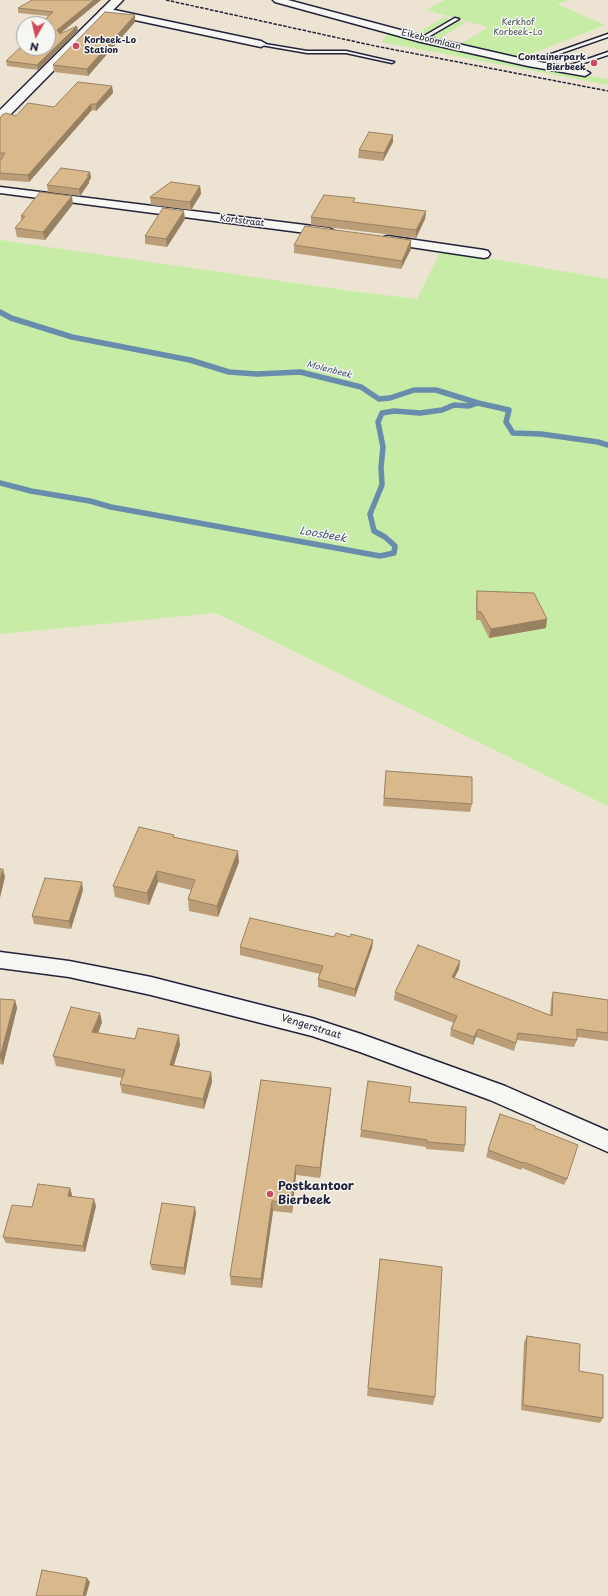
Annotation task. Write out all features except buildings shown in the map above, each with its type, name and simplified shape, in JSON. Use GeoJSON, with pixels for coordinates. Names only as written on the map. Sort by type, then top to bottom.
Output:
{"type":"FeatureCollection","features":[{"type":"Feature","properties":{"kind":"street"},"geometry":{"type":"LineString","coordinates":[[0,117],[117,0]]}},
{"type":"Feature","properties":{"kind":"street","name":"Eikeboomlaan"},"geometry":{"type":"LineString","coordinates":[[278,0],[421,39],[528,63],[585,73]]}},
{"type":"Feature","properties":{"kind":"street"},"geometry":{"type":"LineString","coordinates":[[105,11],[261,44]]}},
{"type":"Feature","properties":{"kind":"street","name":"Kortstraat"},"geometry":{"type":"LineString","coordinates":[[0,190],[342,234]]}},
{"type":"Feature","properties":{"kind":"street"},"geometry":{"type":"LineString","coordinates":[[373,238],[484,254]]}},
{"type":"Feature","properties":{"kind":"street","name":"Vengerstraat"},"geometry":{"type":"LineString","coordinates":[[0,960],[69,969],[151,986],[312,1027],[361,1043],[497,1093],[608,1142]]}},
{"type":"Feature","properties":{"kind":"lane"},"geometry":{"type":"LineString","coordinates":[[421,39],[457,19]]}},
{"type":"Feature","properties":{"kind":"lane"},"geometry":{"type":"LineString","coordinates":[[528,63],[608,35]]}},
{"type":"Feature","properties":{"kind":"lane"},"geometry":{"type":"LineString","coordinates":[[261,44],[307,52],[346,52],[392,62]]}},
{"type":"Feature","properties":{"kind":"lane"},"geometry":{"type":"LineString","coordinates":[[561,69],[608,53]]}},
{"type":"Feature","properties":{"kind":"green space","name":"Kerkhof Korbeek-Lo"},"geometry":{"type":"Polygon","coordinates":[[[445,0],[570,0],[557,4],[605,25],[518,59],[458,46],[488,27],[426,10],[445,0]]]}},
{"type":"Feature","properties":{"kind":"green space"},"geometry":{"type":"Polygon","coordinates":[[[444,17],[451,19],[424,35],[417,33],[444,17]]]}},
{"type":"Feature","properties":{"kind":"green space"},"geometry":{"type":"Polygon","coordinates":[[[458,20],[466,22],[439,39],[431,37],[458,20]]]}},
{"type":"Feature","properties":{"kind":"green space"},"geometry":{"type":"Polygon","coordinates":[[[390,32],[527,64],[608,79],[608,85],[381,42],[390,32]]]}},
{"type":"Feature","properties":{"kind":"green space"},"geometry":{"type":"Polygon","coordinates":[[[0,240],[343,290],[417,299],[441,250],[608,279],[608,806],[216,613],[0,634],[0,240]]]}},
{"type":"Feature","properties":{"kind":"waterway","name":"Molenbeek"},"geometry":{"type":"LineString","coordinates":[[0,312],[11,318],[72,337],[190,360],[229,372],[257,374],[300,372],[361,387],[379,399],[390,398],[414,390],[436,390],[478,403]]}},
{"type":"Feature","properties":{"kind":"waterway","name":"Loosbeek"},"geometry":{"type":"LineString","coordinates":[[0,483],[31,491],[90,501],[111,507],[380,556],[394,553],[395,546],[385,537],[374,531],[370,514],[382,485],[381,467],[383,447],[378,422],[382,413],[394,411],[420,413],[442,410],[454,405],[469,406],[478,403]]}},
{"type":"Feature","properties":{"kind":"waterway","name":"Molenbeek"},"geometry":{"type":"LineString","coordinates":[[478,403],[509,410],[506,422],[513,433],[541,434],[598,442],[608,445]]}},
{"type":"Feature","properties":{"kind":"railway"},"geometry":{"type":"LineString","coordinates":[[166,0],[375,46],[608,91]]}},
{"type":"Feature","properties":{"kind":"place","name":"Korbeek-Lo Station"},"geometry":{"type":"Point","coordinates":[76,46]}},
{"type":"Feature","properties":{"kind":"place","name":"Containerpark Bierbeek"},"geometry":{"type":"Point","coordinates":[594,63]}},
{"type":"Feature","properties":{"kind":"place","name":"Postkantoor Bierbeek"},"geometry":{"type":"Point","coordinates":[270,1194]}}]}
